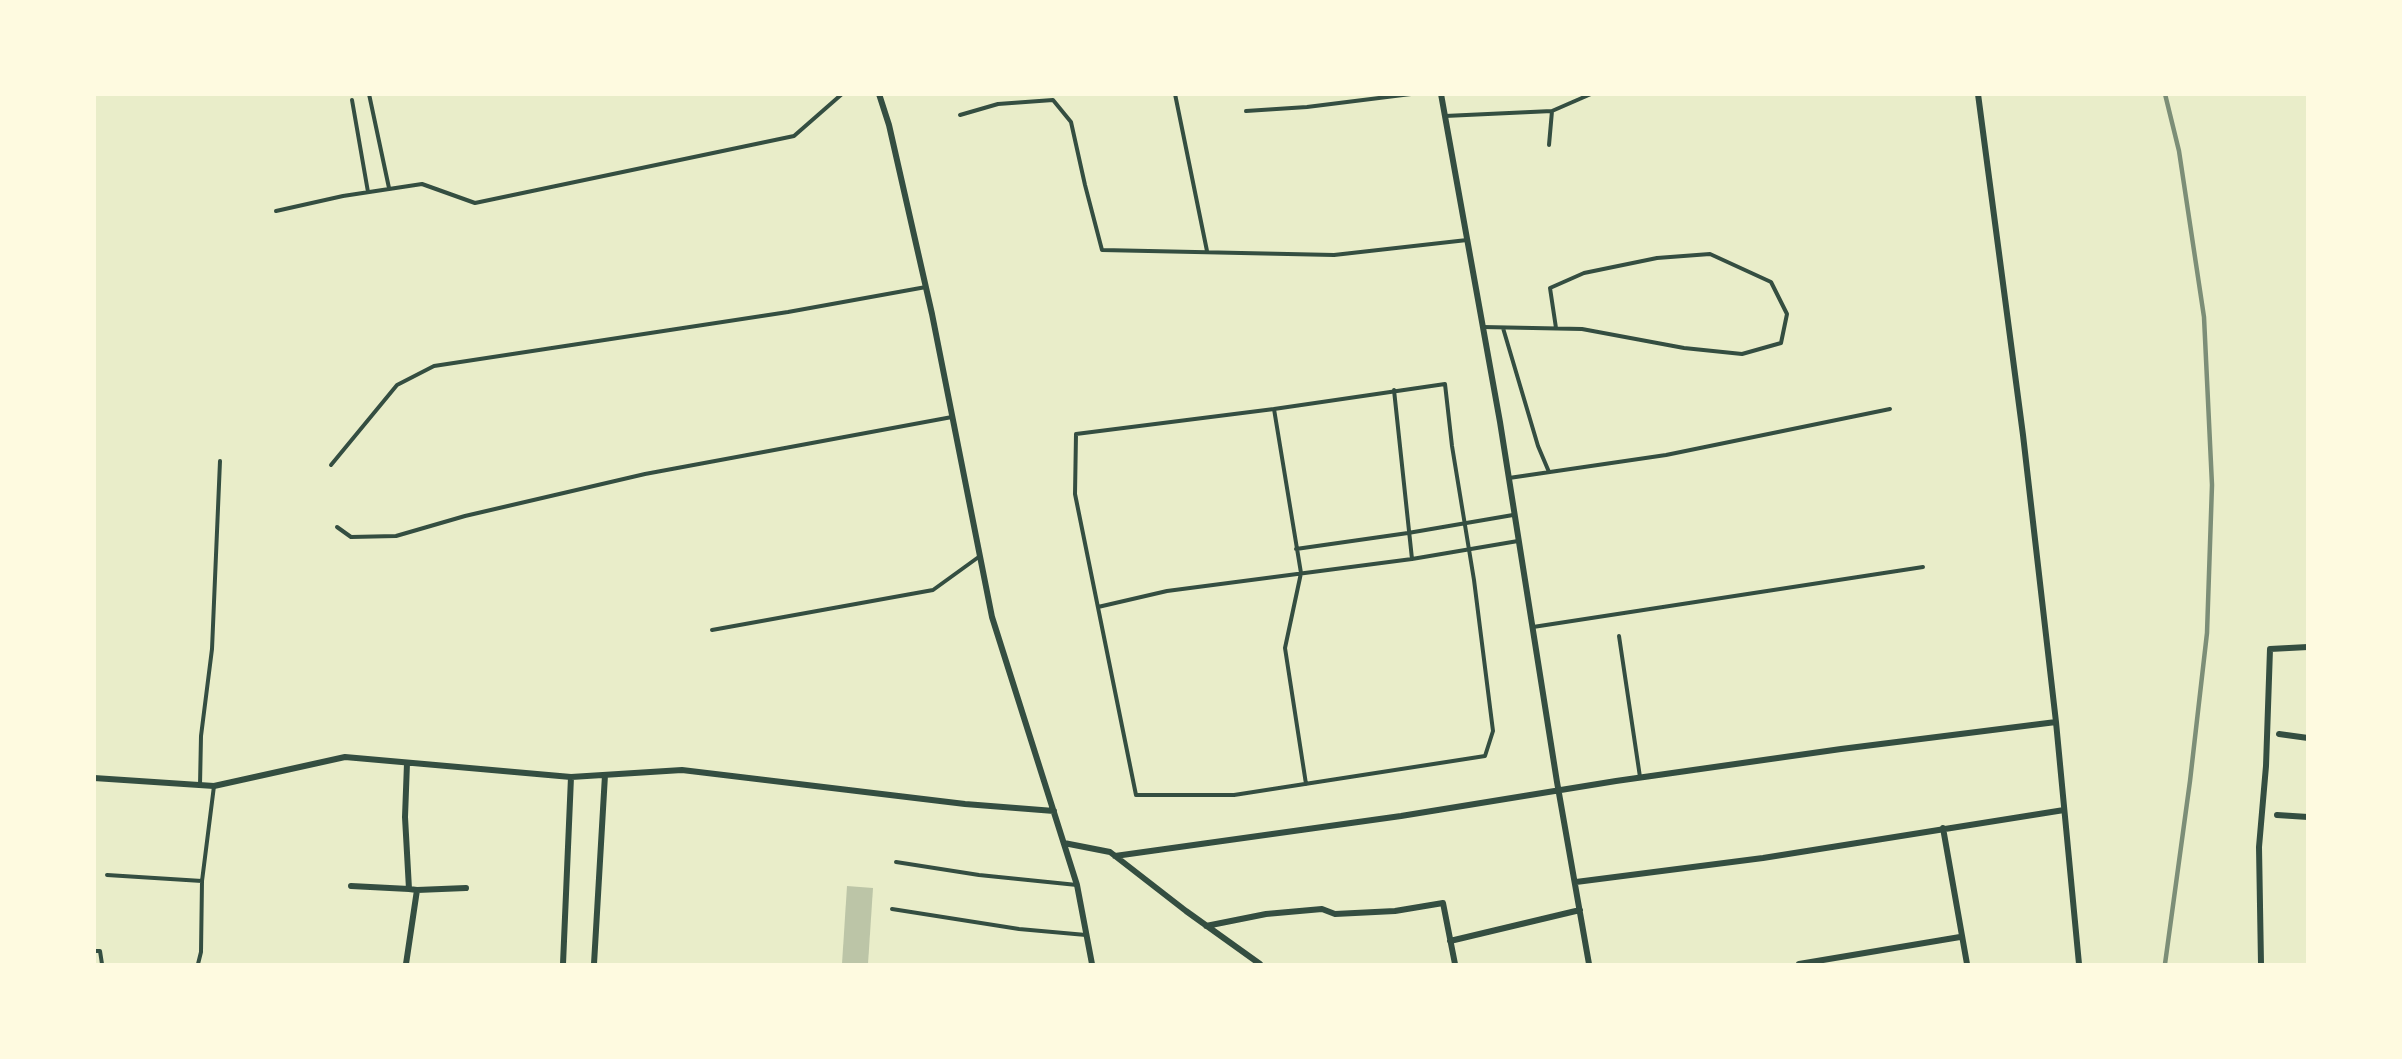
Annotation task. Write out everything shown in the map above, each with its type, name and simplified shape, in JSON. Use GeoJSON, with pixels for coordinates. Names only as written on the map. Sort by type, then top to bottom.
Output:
{"type":"FeatureCollection","features":[{"type":"Feature","properties":{"kind":"street"},"geometry":{"type":"LineString","coordinates":[[879,94],[889,125],[926,287],[992,617],[1077,885],[1092,964]]}},
{"type":"Feature","properties":{"kind":"street"},"geometry":{"type":"LineString","coordinates":[[1441,94],[1509,478],[1558,791],[1589,964]]}},
{"type":"Feature","properties":{"kind":"street"},"geometry":{"type":"LineString","coordinates":[[1978,94],[2023,435],[2056,722],[2079,964]]}},
{"type":"Feature","properties":{"kind":"street"},"geometry":{"type":"LineString","coordinates":[[2261,964],[2259,847],[2266,766],[2270,649],[2307,647]]}},
{"type":"Feature","properties":{"kind":"street"},"geometry":{"type":"LineString","coordinates":[[1115,856],[1401,816],[1841,749],[2056,722]]}},
{"type":"Feature","properties":{"kind":"street"},"geometry":{"type":"LineString","coordinates":[[2279,735],[2307,738]]}},
{"type":"Feature","properties":{"kind":"street"},"geometry":{"type":"LineString","coordinates":[[94,778],[214,786],[345,757],[571,777],[681,770],[965,804],[1054,811]]}},
{"type":"Feature","properties":{"kind":"street"},"geometry":{"type":"LineString","coordinates":[[407,763],[405,817],[409,889]]}},
{"type":"Feature","properties":{"kind":"street"},"geometry":{"type":"LineString","coordinates":[[594,964],[605,775]]}},
{"type":"Feature","properties":{"kind":"street"},"geometry":{"type":"LineString","coordinates":[[563,964],[571,777]]}},
{"type":"Feature","properties":{"kind":"street"},"geometry":{"type":"LineString","coordinates":[[1576,882],[1763,858],[2064,810]]}},
{"type":"Feature","properties":{"kind":"street"},"geometry":{"type":"LineString","coordinates":[[2277,815],[2307,817]]}},
{"type":"Feature","properties":{"kind":"street"},"geometry":{"type":"LineString","coordinates":[[1943,828],[1960,937],[1967,964]]}},
{"type":"Feature","properties":{"kind":"street"},"geometry":{"type":"LineString","coordinates":[[1064,843],[1110,852],[1206,926],[1260,964]]}},
{"type":"Feature","properties":{"kind":"street"},"geometry":{"type":"LineString","coordinates":[[351,886],[417,890],[466,888]]}},
{"type":"Feature","properties":{"kind":"street"},"geometry":{"type":"LineString","coordinates":[[406,964],[417,890]]}},
{"type":"Feature","properties":{"kind":"street"},"geometry":{"type":"LineString","coordinates":[[1206,926],[1266,914],[1322,909],[1335,914],[1383,912],[1443,903],[1455,964]]}},
{"type":"Feature","properties":{"kind":"street"},"geometry":{"type":"LineString","coordinates":[[1449,940],[1580,910]]}},
{"type":"Feature","properties":{"kind":"street"},"geometry":{"type":"LineString","coordinates":[[1799,964],[1960,937]]}},
{"type":"Feature","properties":{"kind":"lane"},"geometry":{"type":"LineString","coordinates":[[369,94],[389,188]]}},
{"type":"Feature","properties":{"kind":"lane"},"geometry":{"type":"LineString","coordinates":[[276,211],[389,188],[422,184],[475,203],[794,136],[842,94]]}},
{"type":"Feature","properties":{"kind":"lane"},"geometry":{"type":"LineString","coordinates":[[1175,94],[1207,251]]}},
{"type":"Feature","properties":{"kind":"lane"},"geometry":{"type":"LineString","coordinates":[[1246,111],[1307,107],[1411,94]]}},
{"type":"Feature","properties":{"kind":"lane"},"geometry":{"type":"LineString","coordinates":[[1445,116],[1552,111],[1591,94]]}},
{"type":"Feature","properties":{"kind":"lane"},"geometry":{"type":"LineString","coordinates":[[352,100],[368,192]]}},
{"type":"Feature","properties":{"kind":"lane"},"geometry":{"type":"LineString","coordinates":[[960,115],[998,104],[1053,100],[1071,122],[1102,250],[1334,255],[1467,240]]}},
{"type":"Feature","properties":{"kind":"lane"},"geometry":{"type":"LineString","coordinates":[[1549,145],[1552,111]]}},
{"type":"Feature","properties":{"kind":"lane"},"geometry":{"type":"LineString","coordinates":[[1483,327],[1582,329],[1684,348],[1742,354],[1781,342],[1787,314],[1771,282],[1710,254],[1657,258],[1584,273],[1550,288],[1556,328]]}},
{"type":"Feature","properties":{"kind":"lane"},"geometry":{"type":"LineString","coordinates":[[331,465],[397,385],[434,366],[788,312],[926,287]]}},
{"type":"Feature","properties":{"kind":"lane"},"geometry":{"type":"LineString","coordinates":[[1503,328],[1548,472]]}},
{"type":"Feature","properties":{"kind":"lane"},"geometry":{"type":"LineString","coordinates":[[1444,384],[1493,731],[1485,756],[1234,795],[1137,795],[1075,494],[1076,434],[1274,409],[1444,384]]}},
{"type":"Feature","properties":{"kind":"lane"},"geometry":{"type":"LineString","coordinates":[[1394,390],[1412,559]]}},
{"type":"Feature","properties":{"kind":"lane"},"geometry":{"type":"LineString","coordinates":[[1274,409],[1300,573],[1285,648],[1306,784]]}},
{"type":"Feature","properties":{"kind":"lane"},"geometry":{"type":"LineString","coordinates":[[1509,478],[1666,455],[1890,409]]}},
{"type":"Feature","properties":{"kind":"lane"},"geometry":{"type":"LineString","coordinates":[[337,527],[351,537],[396,536],[465,516],[645,474],[952,417]]}},
{"type":"Feature","properties":{"kind":"lane"},"geometry":{"type":"LineString","coordinates":[[200,785],[201,736],[212,650],[220,461]]}},
{"type":"Feature","properties":{"kind":"lane"},"geometry":{"type":"LineString","coordinates":[[1296,549],[1513,515]]}},
{"type":"Feature","properties":{"kind":"lane"},"geometry":{"type":"LineString","coordinates":[[1098,607],[1167,591],[1412,559],[1518,541]]}},
{"type":"Feature","properties":{"kind":"lane"},"geometry":{"type":"LineString","coordinates":[[712,630],[933,590],[980,556]]}},
{"type":"Feature","properties":{"kind":"lane"},"geometry":{"type":"LineString","coordinates":[[94,558],[94,613]]}},
{"type":"Feature","properties":{"kind":"lane"},"geometry":{"type":"LineString","coordinates":[[1532,627],[1923,567]]}},
{"type":"Feature","properties":{"kind":"lane"},"geometry":{"type":"LineString","coordinates":[[1619,636],[1640,778]]}},
{"type":"Feature","properties":{"kind":"lane"},"geometry":{"type":"LineString","coordinates":[[198,964],[201,951],[202,881],[214,786]]}},
{"type":"Feature","properties":{"kind":"lane"},"geometry":{"type":"LineString","coordinates":[[896,862],[979,875],[1077,885]]}},
{"type":"Feature","properties":{"kind":"lane"},"geometry":{"type":"LineString","coordinates":[[107,875],[202,881]]}},
{"type":"Feature","properties":{"kind":"lane"},"geometry":{"type":"LineString","coordinates":[[892,909],[1019,929],[1086,935]]}},
{"type":"Feature","properties":{"kind":"lane"},"geometry":{"type":"LineString","coordinates":[[94,951],[100,951],[102,964]]}},
{"type":"Feature","properties":{"kind":"building"},"geometry":{"type":"Polygon","coordinates":[[[847,886],[873,888],[868,964],[842,964],[847,886]]]}},
{"type":"Feature","properties":{"kind":"railway"},"geometry":{"type":"LineString","coordinates":[[2165,94],[2179,151],[2204,317],[2212,485],[2207,633],[2165,964]]}}]}
